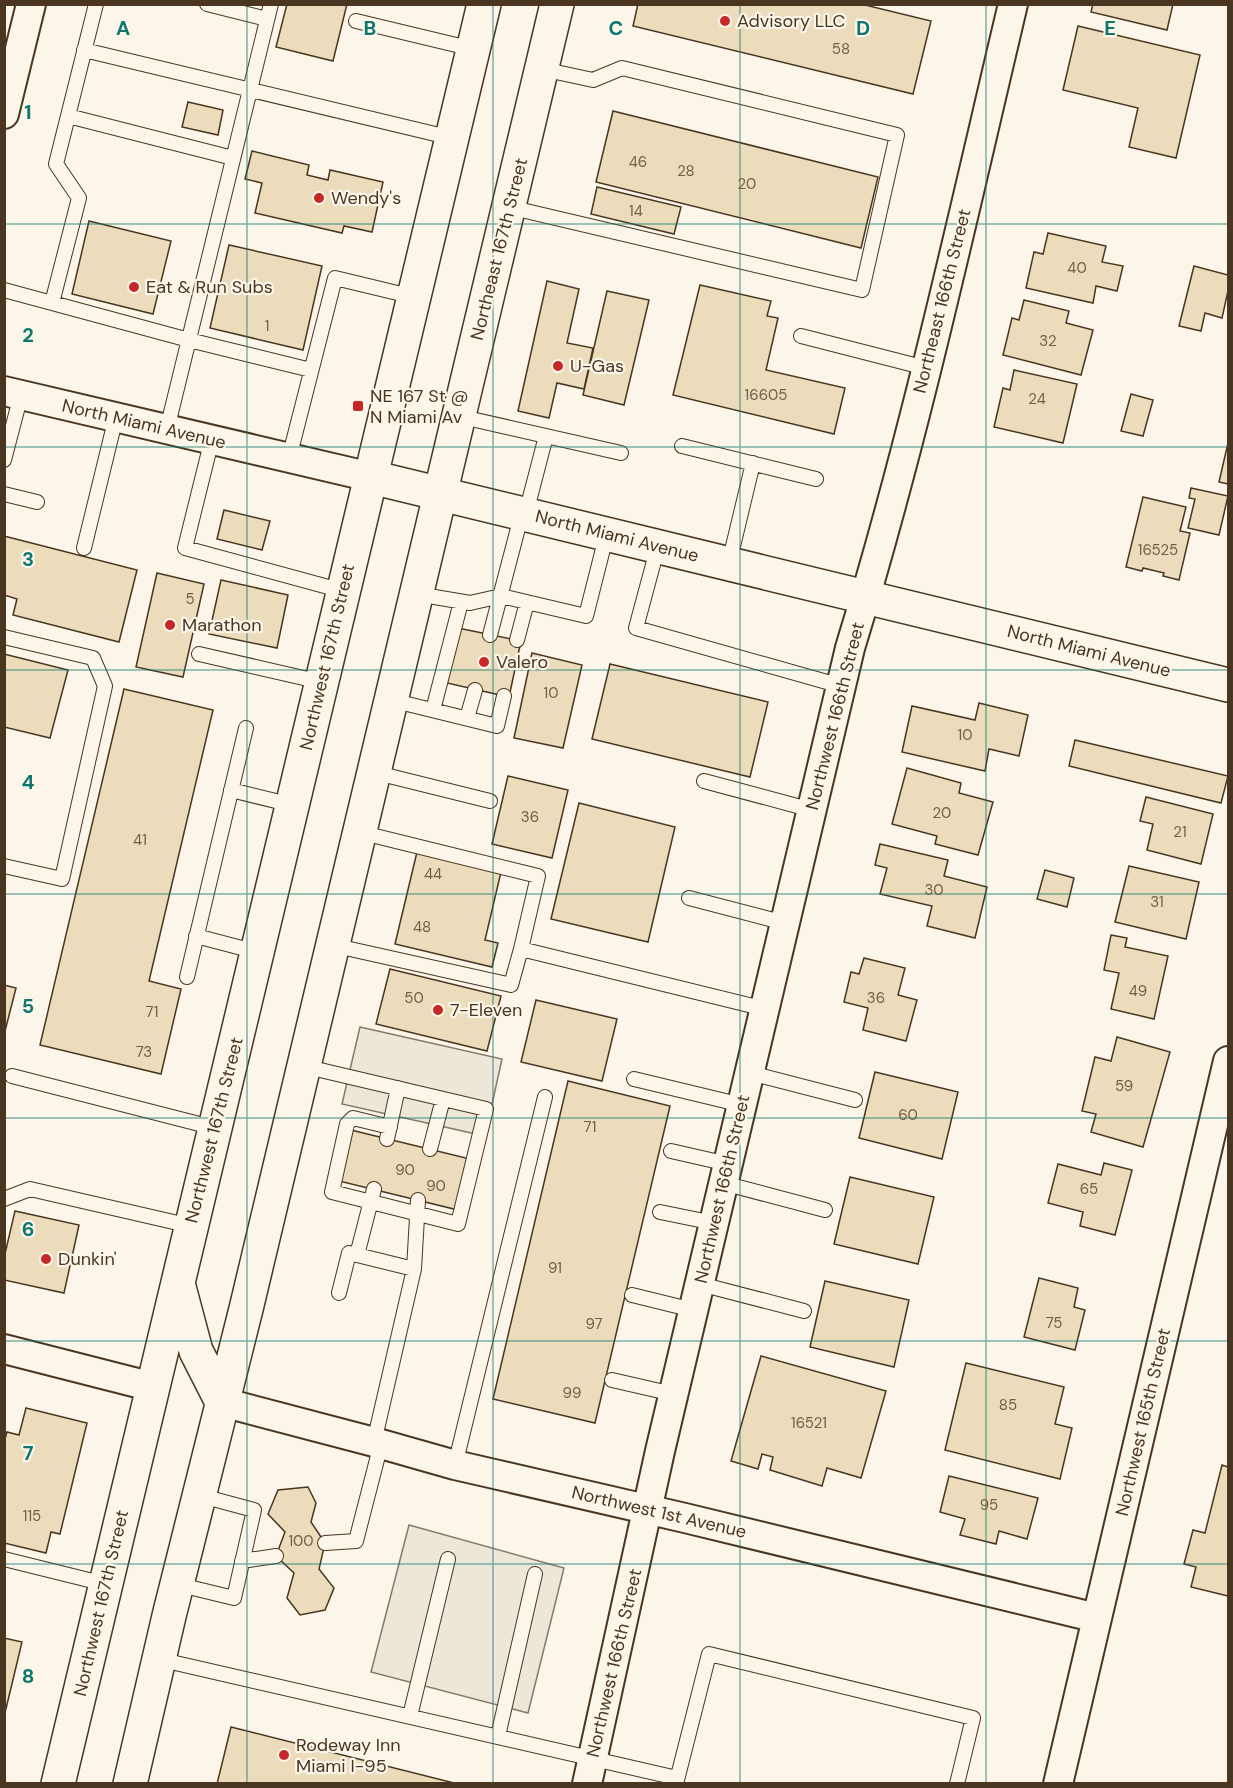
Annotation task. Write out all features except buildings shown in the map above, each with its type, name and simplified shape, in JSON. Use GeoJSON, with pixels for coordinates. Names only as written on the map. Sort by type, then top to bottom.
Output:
{"type":"FeatureCollection","features":[{"type":"Feature","properties":{"kind":"main road"},"geometry":{"type":"LineString","coordinates":[[371,477],[484,4]]}},
{"type":"Feature","properties":{"kind":"main road","name":"Northeast 167th Street"},"geometry":{"type":"LineString","coordinates":[[440,493],[557,4]]}},
{"type":"Feature","properties":{"kind":"main road","name":"North Miami Avenue"},"geometry":{"type":"LineString","coordinates":[[371,477],[1228,685]]}},
{"type":"Feature","properties":{"kind":"main road","name":"Northwest 167th Street"},"geometry":{"type":"LineString","coordinates":[[58,1784],[371,477]]}},
{"type":"Feature","properties":{"kind":"main road"},"geometry":{"type":"LineString","coordinates":[[130,1784],[176,1584],[222,1402],[440,493]]}},
{"type":"Feature","properties":{"kind":"main road"},"geometry":{"type":"LineString","coordinates":[[178,1283],[196,1351],[222,1402]]}},
{"type":"Feature","properties":{"kind":"street"},"geometry":{"type":"LineString","coordinates":[[4,114],[31,4]]}},
{"type":"Feature","properties":{"kind":"street","name":"Northeast 166th Street"},"geometry":{"type":"LineString","coordinates":[[866,596],[926,368],[1008,6]]}},
{"type":"Feature","properties":{"kind":"street","name":"North Miami Avenue"},"geometry":{"type":"LineString","coordinates":[[13,393],[371,477]]}},
{"type":"Feature","properties":{"kind":"street","name":"Northwest 166th Street"},"geometry":{"type":"LineString","coordinates":[[590,1771],[714,1223],[850,648],[866,596]]}},
{"type":"Feature","properties":{"kind":"street","name":"Northwest 165th Street"},"geometry":{"type":"LineString","coordinates":[[1058,1784],[1228,1061]]}},
{"type":"Feature","properties":{"kind":"street"},"geometry":{"type":"LineString","coordinates":[[4,1349],[153,1387]]}},
{"type":"Feature","properties":{"kind":"street","name":"Northwest 1st Avenue"},"geometry":{"type":"LineString","coordinates":[[222,1402],[455,1465],[648,1509],[1097,1618]]}},
{"type":"Feature","properties":{"kind":"lane"},"geometry":{"type":"LineString","coordinates":[[52,303],[79,198],[56,164],[96,4]]}},
{"type":"Feature","properties":{"kind":"lane"},"geometry":{"type":"LineString","coordinates":[[207,4],[267,19]]}},
{"type":"Feature","properties":{"kind":"lane"},"geometry":{"type":"LineString","coordinates":[[167,429],[271,4]]}},
{"type":"Feature","properties":{"kind":"lane"},"geometry":{"type":"LineString","coordinates":[[356,21],[474,49]]}},
{"type":"Feature","properties":{"kind":"lane"},"geometry":{"type":"LineString","coordinates":[[84,50],[452,138]]}},
{"type":"Feature","properties":{"kind":"lane"},"geometry":{"type":"LineString","coordinates":[[508,207],[862,290],[897,135],[622,68],[593,80],[542,69]]}},
{"type":"Feature","properties":{"kind":"lane"},"geometry":{"type":"LineString","coordinates":[[68,116],[233,158]]}},
{"type":"Feature","properties":{"kind":"lane"},"geometry":{"type":"LineString","coordinates":[[289,458],[334,278],[414,297]]}},
{"type":"Feature","properties":{"kind":"lane"},"geometry":{"type":"LineString","coordinates":[[4,290],[311,370]]}},
{"type":"Feature","properties":{"kind":"lane"},"geometry":{"type":"LineString","coordinates":[[801,336],[926,368]]}},
{"type":"Feature","properties":{"kind":"lane"},"geometry":{"type":"LineString","coordinates":[[4,460],[13,393]]}},
{"type":"Feature","properties":{"kind":"lane"},"geometry":{"type":"LineString","coordinates":[[458,416],[621,453]]}},
{"type":"Feature","properties":{"kind":"lane"},"geometry":{"type":"LineString","coordinates":[[84,548],[116,417]]}},
{"type":"Feature","properties":{"kind":"lane"},"geometry":{"type":"LineString","coordinates":[[490,635],[546,436]]}},
{"type":"Feature","properties":{"kind":"lane"},"geometry":{"type":"LineString","coordinates":[[212,439],[185,548],[343,591]]}},
{"type":"Feature","properties":{"kind":"lane"},"geometry":{"type":"LineString","coordinates":[[682,446],[816,479]]}},
{"type":"Feature","properties":{"kind":"lane"},"geometry":{"type":"LineString","coordinates":[[729,563],[753,463]]}},
{"type":"Feature","properties":{"kind":"lane"},"geometry":{"type":"LineString","coordinates":[[4,494],[37,501]]}},
{"type":"Feature","properties":{"kind":"lane"},"geometry":{"type":"LineString","coordinates":[[416,594],[470,603],[501,596],[586,616],[608,533]]}},
{"type":"Feature","properties":{"kind":"lane"},"geometry":{"type":"LineString","coordinates":[[658,546],[636,628],[841,686]]}},
{"type":"Feature","properties":{"kind":"lane"},"geometry":{"type":"LineString","coordinates":[[434,710],[461,602]]}},
{"type":"Feature","properties":{"kind":"lane"},"geometry":{"type":"LineString","coordinates":[[517,640],[527,602]]}},
{"type":"Feature","properties":{"kind":"lane"},"geometry":{"type":"LineString","coordinates":[[4,637],[93,658],[105,686],[62,879],[4,866]]}},
{"type":"Feature","properties":{"kind":"lane"},"geometry":{"type":"LineString","coordinates":[[199,654],[321,682]]}},
{"type":"Feature","properties":{"kind":"lane"},"geometry":{"type":"LineString","coordinates":[[467,718],[475,690]]}},
{"type":"Feature","properties":{"kind":"lane"},"geometry":{"type":"LineString","coordinates":[[391,699],[496,726],[504,696]]}},
{"type":"Feature","properties":{"kind":"lane"},"geometry":{"type":"LineString","coordinates":[[187,977],[246,728]]}},
{"type":"Feature","properties":{"kind":"lane"},"geometry":{"type":"LineString","coordinates":[[374,772],[490,801]]}},
{"type":"Feature","properties":{"kind":"lane"},"geometry":{"type":"LineString","coordinates":[[704,781],[812,810]]}},
{"type":"Feature","properties":{"kind":"lane"},"geometry":{"type":"LineString","coordinates":[[231,790],[292,805]]}},
{"type":"Feature","properties":{"kind":"lane"},"geometry":{"type":"LineString","coordinates":[[332,945],[511,985],[521,950],[538,876],[359,832]]}},
{"type":"Feature","properties":{"kind":"lane"},"geometry":{"type":"LineString","coordinates":[[689,898],[785,923]]}},
{"type":"Feature","properties":{"kind":"lane"},"geometry":{"type":"LineString","coordinates":[[196,936],[257,952]]}},
{"type":"Feature","properties":{"kind":"lane"},"geometry":{"type":"LineString","coordinates":[[521,950],[765,1009]]}},
{"type":"Feature","properties":{"kind":"lane"},"geometry":{"type":"LineString","coordinates":[[303,1066],[399,1088],[486,1109],[458,1224],[417,1214],[372,1196],[332,1191],[347,1124],[353,1118],[389,1133],[399,1088]]}},
{"type":"Feature","properties":{"kind":"lane"},"geometry":{"type":"LineString","coordinates":[[750,1073],[855,1100]]}},
{"type":"Feature","properties":{"kind":"lane"},"geometry":{"type":"LineString","coordinates":[[12,1076],[215,1128]]}},
{"type":"Feature","properties":{"kind":"lane"},"geometry":{"type":"LineString","coordinates":[[634,1079],[742,1104]]}},
{"type":"Feature","properties":{"kind":"lane"},"geometry":{"type":"LineString","coordinates":[[455,1465],[546,1097]]}},
{"type":"Feature","properties":{"kind":"lane"},"geometry":{"type":"LineString","coordinates":[[430,1149],[443,1099]]}},
{"type":"Feature","properties":{"kind":"lane"},"geometry":{"type":"LineString","coordinates":[[671,1150],[726,1174],[825,1210]]}},
{"type":"Feature","properties":{"kind":"lane"},"geometry":{"type":"LineString","coordinates":[[4,1199],[30,1189],[191,1226]]}},
{"type":"Feature","properties":{"kind":"lane"},"geometry":{"type":"LineString","coordinates":[[357,1255],[372,1196]]}},
{"type":"Feature","properties":{"kind":"lane"},"geometry":{"type":"LineString","coordinates":[[325,1543],[356,1541],[414,1269],[418,1200]]}},
{"type":"Feature","properties":{"kind":"lane"},"geometry":{"type":"LineString","coordinates":[[660,1212],[714,1223]]}},
{"type":"Feature","properties":{"kind":"lane"},"geometry":{"type":"LineString","coordinates":[[339,1293],[349,1253],[414,1269]]}},
{"type":"Feature","properties":{"kind":"lane"},"geometry":{"type":"LineString","coordinates":[[632,1295],[697,1297],[804,1311]]}},
{"type":"Feature","properties":{"kind":"lane"},"geometry":{"type":"LineString","coordinates":[[612,1380],[674,1394]]}},
{"type":"Feature","properties":{"kind":"lane"},"geometry":{"type":"LineString","coordinates":[[176,1584],[234,1598],[254,1510],[198,1495]]}},
{"type":"Feature","properties":{"kind":"lane"},"geometry":{"type":"LineString","coordinates":[[242,1561],[276,1556]]}},
{"type":"Feature","properties":{"kind":"lane"},"geometry":{"type":"LineString","coordinates":[[4,1559],[105,1584]]}},
{"type":"Feature","properties":{"kind":"lane"},"geometry":{"type":"LineString","coordinates":[[410,1716],[448,1559]]}},
{"type":"Feature","properties":{"kind":"lane"},"geometry":{"type":"LineString","coordinates":[[498,1736],[535,1574]]}},
{"type":"Feature","properties":{"kind":"lane"},"geometry":{"type":"LineString","coordinates":[[158,1659],[498,1736],[590,1771],[676,1781],[709,1654],[973,1718],[957,1784]]}},
{"type":"Feature","properties":{"kind":"shaded area"},"geometry":{"type":"Polygon","coordinates":[[[360,1027],[502,1059],[485,1136],[342,1104],[360,1027]]]}},
{"type":"Feature","properties":{"kind":"shaded area"},"geometry":{"type":"Polygon","coordinates":[[[409,1525],[564,1568],[528,1713],[371,1672],[409,1525]]]}},
{"type":"Feature","properties":{"kind":"place","name":"Advisory LLC"},"geometry":{"type":"Point","coordinates":[725,21]}},
{"type":"Feature","properties":{"kind":"place","name":"Wendy's"},"geometry":{"type":"Point","coordinates":[319,198]}},
{"type":"Feature","properties":{"kind":"place","name":"Eat & Run Subs"},"geometry":{"type":"Point","coordinates":[134,287]}},
{"type":"Feature","properties":{"kind":"place","name":"U-Gas"},"geometry":{"type":"Point","coordinates":[558,366]}},
{"type":"Feature","properties":{"kind":"place","name":"NE 167 St @ N Miami Av"},"geometry":{"type":"Point","coordinates":[358,406]}},
{"type":"Feature","properties":{"kind":"place","name":"Marathon"},"geometry":{"type":"Point","coordinates":[170,625]}},
{"type":"Feature","properties":{"kind":"place","name":"Valero"},"geometry":{"type":"Point","coordinates":[484,662]}},
{"type":"Feature","properties":{"kind":"place","name":"7-Eleven"},"geometry":{"type":"Point","coordinates":[438,1010]}},
{"type":"Feature","properties":{"kind":"place","name":"Dunkin'"},"geometry":{"type":"Point","coordinates":[46,1259]}},
{"type":"Feature","properties":{"kind":"place","name":"Rodeway Inn Miami I-95"},"geometry":{"type":"Point","coordinates":[284,1755]}}]}
